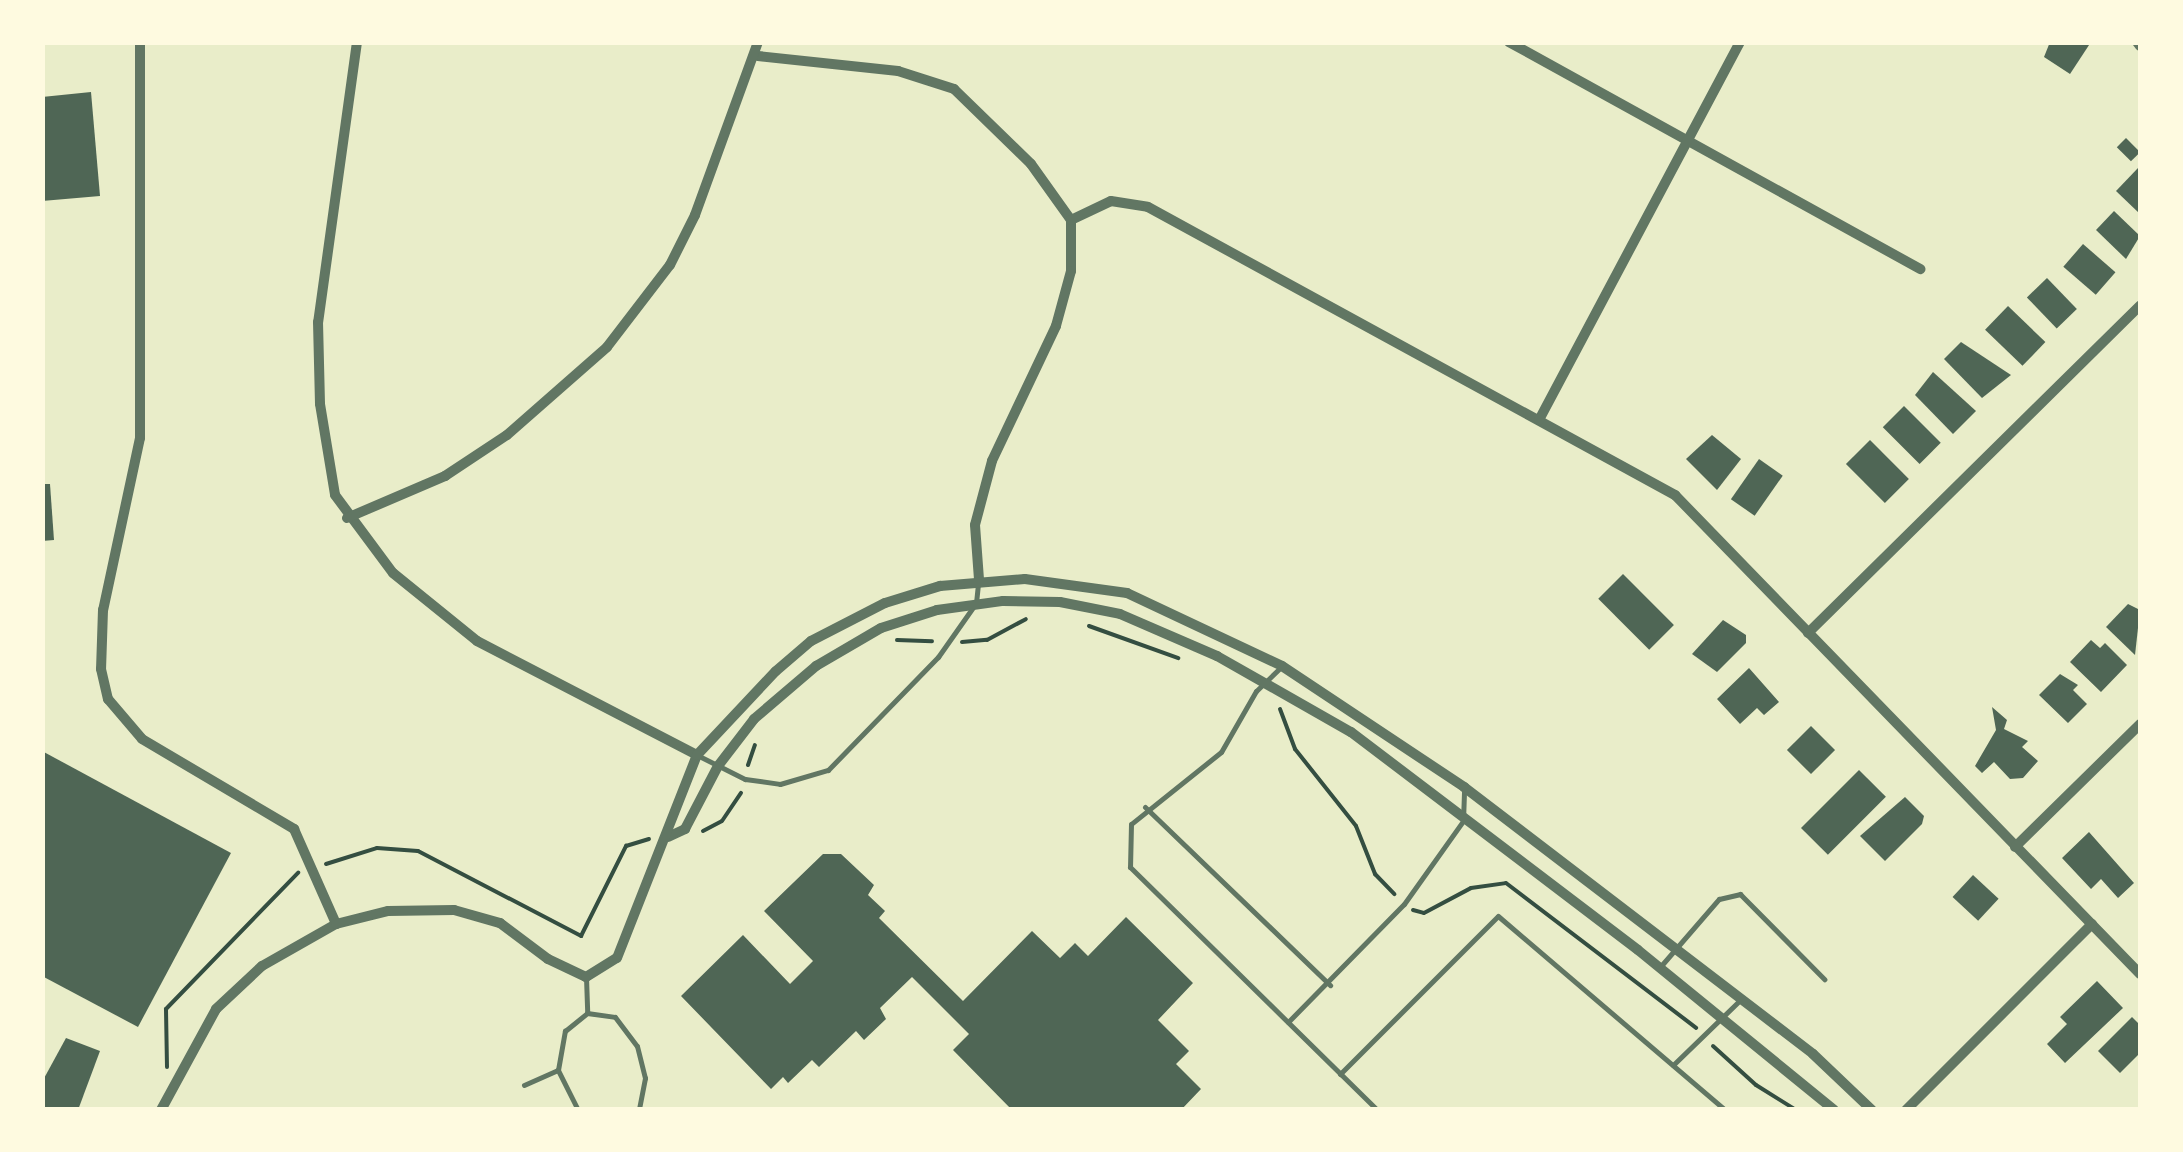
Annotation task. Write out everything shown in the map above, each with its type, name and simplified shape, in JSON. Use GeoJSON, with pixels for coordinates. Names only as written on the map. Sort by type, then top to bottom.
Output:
{"type":"FeatureCollection","features":[{"type":"Feature","properties":{"kind":"street"},"geometry":{"type":"LineString","coordinates":[[140,42],[140,438],[104,610],[100,669],[108,699],[142,739],[277,814],[314,866],[336,924]]}},
{"type":"Feature","properties":{"kind":"street"},"geometry":{"type":"LineString","coordinates":[[357,42],[318,322],[328,466],[347,518],[393,573],[477,640],[698,756]]}},
{"type":"Feature","properties":{"kind":"street"},"geometry":{"type":"LineString","coordinates":[[347,518],[444,476],[506,436],[607,348],[670,264],[758,56],[758,42]]}},
{"type":"Feature","properties":{"kind":"street"},"geometry":{"type":"LineString","coordinates":[[1508,42],[1920,269]]}},
{"type":"Feature","properties":{"kind":"street"},"geometry":{"type":"LineString","coordinates":[[1539,420],[1740,42]]}},
{"type":"Feature","properties":{"kind":"street"},"geometry":{"type":"LineString","coordinates":[[758,56],[898,71],[954,89],[1032,164],[1071,220],[1071,271],[1056,326],[988,477],[976,526],[978,580]]}},
{"type":"Feature","properties":{"kind":"street"},"geometry":{"type":"LineString","coordinates":[[1071,220],[1111,200],[1148,206],[1675,495],[2140,974]]}},
{"type":"Feature","properties":{"kind":"street"},"geometry":{"type":"LineString","coordinates":[[1808,633],[2140,306]]}},
{"type":"Feature","properties":{"kind":"street"},"geometry":{"type":"LineString","coordinates":[[161,1110],[216,1009],[262,966],[336,924],[388,910],[454,910],[500,923],[548,959],[586,977],[617,958],[698,756],[811,641],[884,603],[978,580],[1062,580],[1127,594],[1282,666],[1464,787],[1813,1054],[1872,1110]]}},
{"type":"Feature","properties":{"kind":"street"},"geometry":{"type":"LineString","coordinates":[[668,838],[685,829],[718,766],[764,710],[834,653],[910,617],[976,603],[1060,602],[1120,614],[1266,682],[1351,732],[1660,967],[1834,1110]]}},
{"type":"Feature","properties":{"kind":"street"},"geometry":{"type":"LineString","coordinates":[[2015,846],[2140,724]]}},
{"type":"Feature","properties":{"kind":"street"},"geometry":{"type":"LineString","coordinates":[[1909,1109],[2092,924]]}},
{"type":"Feature","properties":{"kind":"lane"},"geometry":{"type":"LineString","coordinates":[[698,756],[745,779],[780,784],[828,770],[948,642],[976,603],[978,580]]}},
{"type":"Feature","properties":{"kind":"lane"},"geometry":{"type":"LineString","coordinates":[[1282,666],[1256,691],[1221,752],[1145,808],[1128,837],[1130,866],[1376,1110]]}},
{"type":"Feature","properties":{"kind":"lane"},"geometry":{"type":"LineString","coordinates":[[1288,1022],[1330,985],[1404,904],[1464,821],[1464,787]]}},
{"type":"Feature","properties":{"kind":"lane"},"geometry":{"type":"LineString","coordinates":[[1145,808],[1330,985]]}},
{"type":"Feature","properties":{"kind":"lane"},"geometry":{"type":"LineString","coordinates":[[1660,967],[1719,899],[1740,894],[1824,979]]}},
{"type":"Feature","properties":{"kind":"lane"},"geometry":{"type":"LineString","coordinates":[[1340,1074],[1498,916],[1725,1110]]}},
{"type":"Feature","properties":{"kind":"lane"},"geometry":{"type":"LineString","coordinates":[[586,977],[587,1013]]}},
{"type":"Feature","properties":{"kind":"lane"},"geometry":{"type":"LineString","coordinates":[[1674,1065],[1740,1000]]}},
{"type":"Feature","properties":{"kind":"lane"},"geometry":{"type":"LineString","coordinates":[[578,1110],[558,1070],[565,1030],[587,1013],[616,1017],[637,1046],[644,1078],[639,1110]]}},
{"type":"Feature","properties":{"kind":"lane"},"geometry":{"type":"LineString","coordinates":[[524,1085],[558,1070]]}},
{"type":"Feature","properties":{"kind":"path"},"geometry":{"type":"LineString","coordinates":[[880,647],[897,640],[987,640],[1013,622],[1036,616]]}},
{"type":"Feature","properties":{"kind":"path"},"geometry":{"type":"LineString","coordinates":[[1074,620],[1194,665]]}},
{"type":"Feature","properties":{"kind":"path"},"geometry":{"type":"LineString","coordinates":[[1256,691],[1279,708],[1304,765],[1356,826],[1375,874],[1404,904],[1424,913],[1471,888],[1506,883],[1702,1034],[1756,1085],[1796,1110]]}},
{"type":"Feature","properties":{"kind":"path"},"geometry":{"type":"LineString","coordinates":[[178,1074],[164,1065],[166,1010],[235,942],[280,884],[314,866],[376,848],[418,851],[581,936],[626,846],[637,838],[668,838],[722,821],[745,779],[762,735]]}},
{"type":"Feature","properties":{"kind":"building"},"geometry":{"type":"Polygon","coordinates":[[[2050,42],[2091,42],[2070,74],[2044,57],[2050,42]]]}},
{"type":"Feature","properties":{"kind":"building"},"geometry":{"type":"Polygon","coordinates":[[[91,92],[100,196],[42,201],[42,97],[91,92]]]}},
{"type":"Feature","properties":{"kind":"building"},"geometry":{"type":"Polygon","coordinates":[[[2126,138],[2140,152],[2131,161],[2117,147],[2126,138]]]}},
{"type":"Feature","properties":{"kind":"building"},"geometry":{"type":"Polygon","coordinates":[[[2138,168],[2140,171],[2140,214],[2116,191],[2138,168]]]}},
{"type":"Feature","properties":{"kind":"building"},"geometry":{"type":"Polygon","coordinates":[[[2114,211],[2140,236],[2126,259],[2096,230],[2114,211]]]}},
{"type":"Feature","properties":{"kind":"building"},"geometry":{"type":"Polygon","coordinates":[[[2083,244],[2115,272],[2096,295],[2063,267],[2083,244]]]}},
{"type":"Feature","properties":{"kind":"building"},"geometry":{"type":"Polygon","coordinates":[[[2047,278],[2077,309],[2057,328],[2027,297],[2047,278]]]}},
{"type":"Feature","properties":{"kind":"building"},"geometry":{"type":"Polygon","coordinates":[[[2008,306],[2045,342],[2022,366],[1985,330],[2008,306]]]}},
{"type":"Feature","properties":{"kind":"building"},"geometry":{"type":"Polygon","coordinates":[[[1961,342],[2011,375],[1982,398],[1944,359],[1961,342]]]}},
{"type":"Feature","properties":{"kind":"building"},"geometry":{"type":"Polygon","coordinates":[[[1933,372],[1976,411],[1953,434],[1915,395],[1933,372]]]}},
{"type":"Feature","properties":{"kind":"building"},"geometry":{"type":"Polygon","coordinates":[[[1904,406],[1941,443],[1920,464],[1883,427],[1904,406]]]}},
{"type":"Feature","properties":{"kind":"building"},"geometry":{"type":"Polygon","coordinates":[[[1712,435],[1741,459],[1717,490],[1686,459],[1712,435]]]}},
{"type":"Feature","properties":{"kind":"building"},"geometry":{"type":"Polygon","coordinates":[[[1870,440],[1909,479],[1885,503],[1846,464],[1870,440]]]}},
{"type":"Feature","properties":{"kind":"building"},"geometry":{"type":"Polygon","coordinates":[[[1759,459],[1783,476],[1755,516],[1731,499],[1759,459]]]}},
{"type":"Feature","properties":{"kind":"building"},"geometry":{"type":"Polygon","coordinates":[[[42,484],[50,484],[54,540],[42,541],[42,484]]]}},
{"type":"Feature","properties":{"kind":"building"},"geometry":{"type":"Polygon","coordinates":[[[1623,574],[1674,625],[1649,650],[1598,599],[1623,574]]]}},
{"type":"Feature","properties":{"kind":"building"},"geometry":{"type":"Polygon","coordinates":[[[2128,604],[2140,610],[2135,655],[2106,627],[2128,604]]]}},
{"type":"Feature","properties":{"kind":"building"},"geometry":{"type":"Polygon","coordinates":[[[1723,620],[1746,635],[1746,643],[1717,672],[1692,654],[1723,620]]]}},
{"type":"Feature","properties":{"kind":"building"},"geometry":{"type":"Polygon","coordinates":[[[2091,640],[2100,648],[2105,643],[2127,665],[2101,692],[2070,662],[2091,640]]]}},
{"type":"Feature","properties":{"kind":"building"},"geometry":{"type":"Polygon","coordinates":[[[1749,668],[1779,702],[1764,715],[1757,708],[1740,724],[1717,699],[1749,668]]]}},
{"type":"Feature","properties":{"kind":"building"},"geometry":{"type":"Polygon","coordinates":[[[2060,674],[2078,685],[2073,690],[2087,704],[2068,723],[2039,695],[2060,674]]]}},
{"type":"Feature","properties":{"kind":"building"},"geometry":{"type":"Polygon","coordinates":[[[1992,707],[2007,720],[2004,729],[2028,741],[2022,747],[2038,761],[2023,778],[2010,779],[1994,762],[1982,773],[1975,766],[1996,730],[1992,707]]]}},
{"type":"Feature","properties":{"kind":"building"},"geometry":{"type":"Polygon","coordinates":[[[1811,726],[1835,750],[1811,774],[1787,750],[1811,726]]]}},
{"type":"Feature","properties":{"kind":"building"},"geometry":{"type":"Polygon","coordinates":[[[42,751],[231,853],[138,1027],[42,976],[42,751]]]}},
{"type":"Feature","properties":{"kind":"building"},"geometry":{"type":"Polygon","coordinates":[[[1859,770],[1886,797],[1828,855],[1801,828],[1859,770]]]}},
{"type":"Feature","properties":{"kind":"building"},"geometry":{"type":"Polygon","coordinates":[[[1905,797],[1924,816],[1922,824],[1885,861],[1860,836],[1905,797]]]}},
{"type":"Feature","properties":{"kind":"building"},"geometry":{"type":"Polygon","coordinates":[[[2089,832],[2134,883],[2118,898],[2101,879],[2091,889],[2062,858],[2089,832]]]}},
{"type":"Feature","properties":{"kind":"building"},"geometry":{"type":"Polygon","coordinates":[[[823,854],[841,854],[874,885],[868,895],[885,911],[879,918],[963,1001],[1032,931],[1060,958],[1075,943],[1088,956],[1126,917],[1193,983],[1158,1020],[1189,1051],[1176,1064],[1201,1089],[1181,1110],[1012,1110],[953,1050],[969,1034],[912,977],[880,1008],[886,1019],[864,1040],[856,1031],[819,1067],[812,1060],[788,1083],[783,1077],[771,1089],[681,996],[743,935],[790,984],[813,961],[764,911],[823,854]]]}},
{"type":"Feature","properties":{"kind":"building"},"geometry":{"type":"Polygon","coordinates":[[[1973,875],[1999,899],[1978,921],[1953,897],[1973,875]]]}},
{"type":"Feature","properties":{"kind":"building"},"geometry":{"type":"Polygon","coordinates":[[[2097,981],[2123,1008],[2065,1063],[2047,1044],[2067,1024],[2060,1017],[2097,981]]]}},
{"type":"Feature","properties":{"kind":"building"},"geometry":{"type":"Polygon","coordinates":[[[2132,1017],[2140,1025],[2140,1053],[2120,1073],[2098,1051],[2132,1017]]]}},
{"type":"Feature","properties":{"kind":"building"},"geometry":{"type":"Polygon","coordinates":[[[66,1038],[100,1051],[78,1110],[42,1110],[42,1082],[66,1038]]]}}]}
